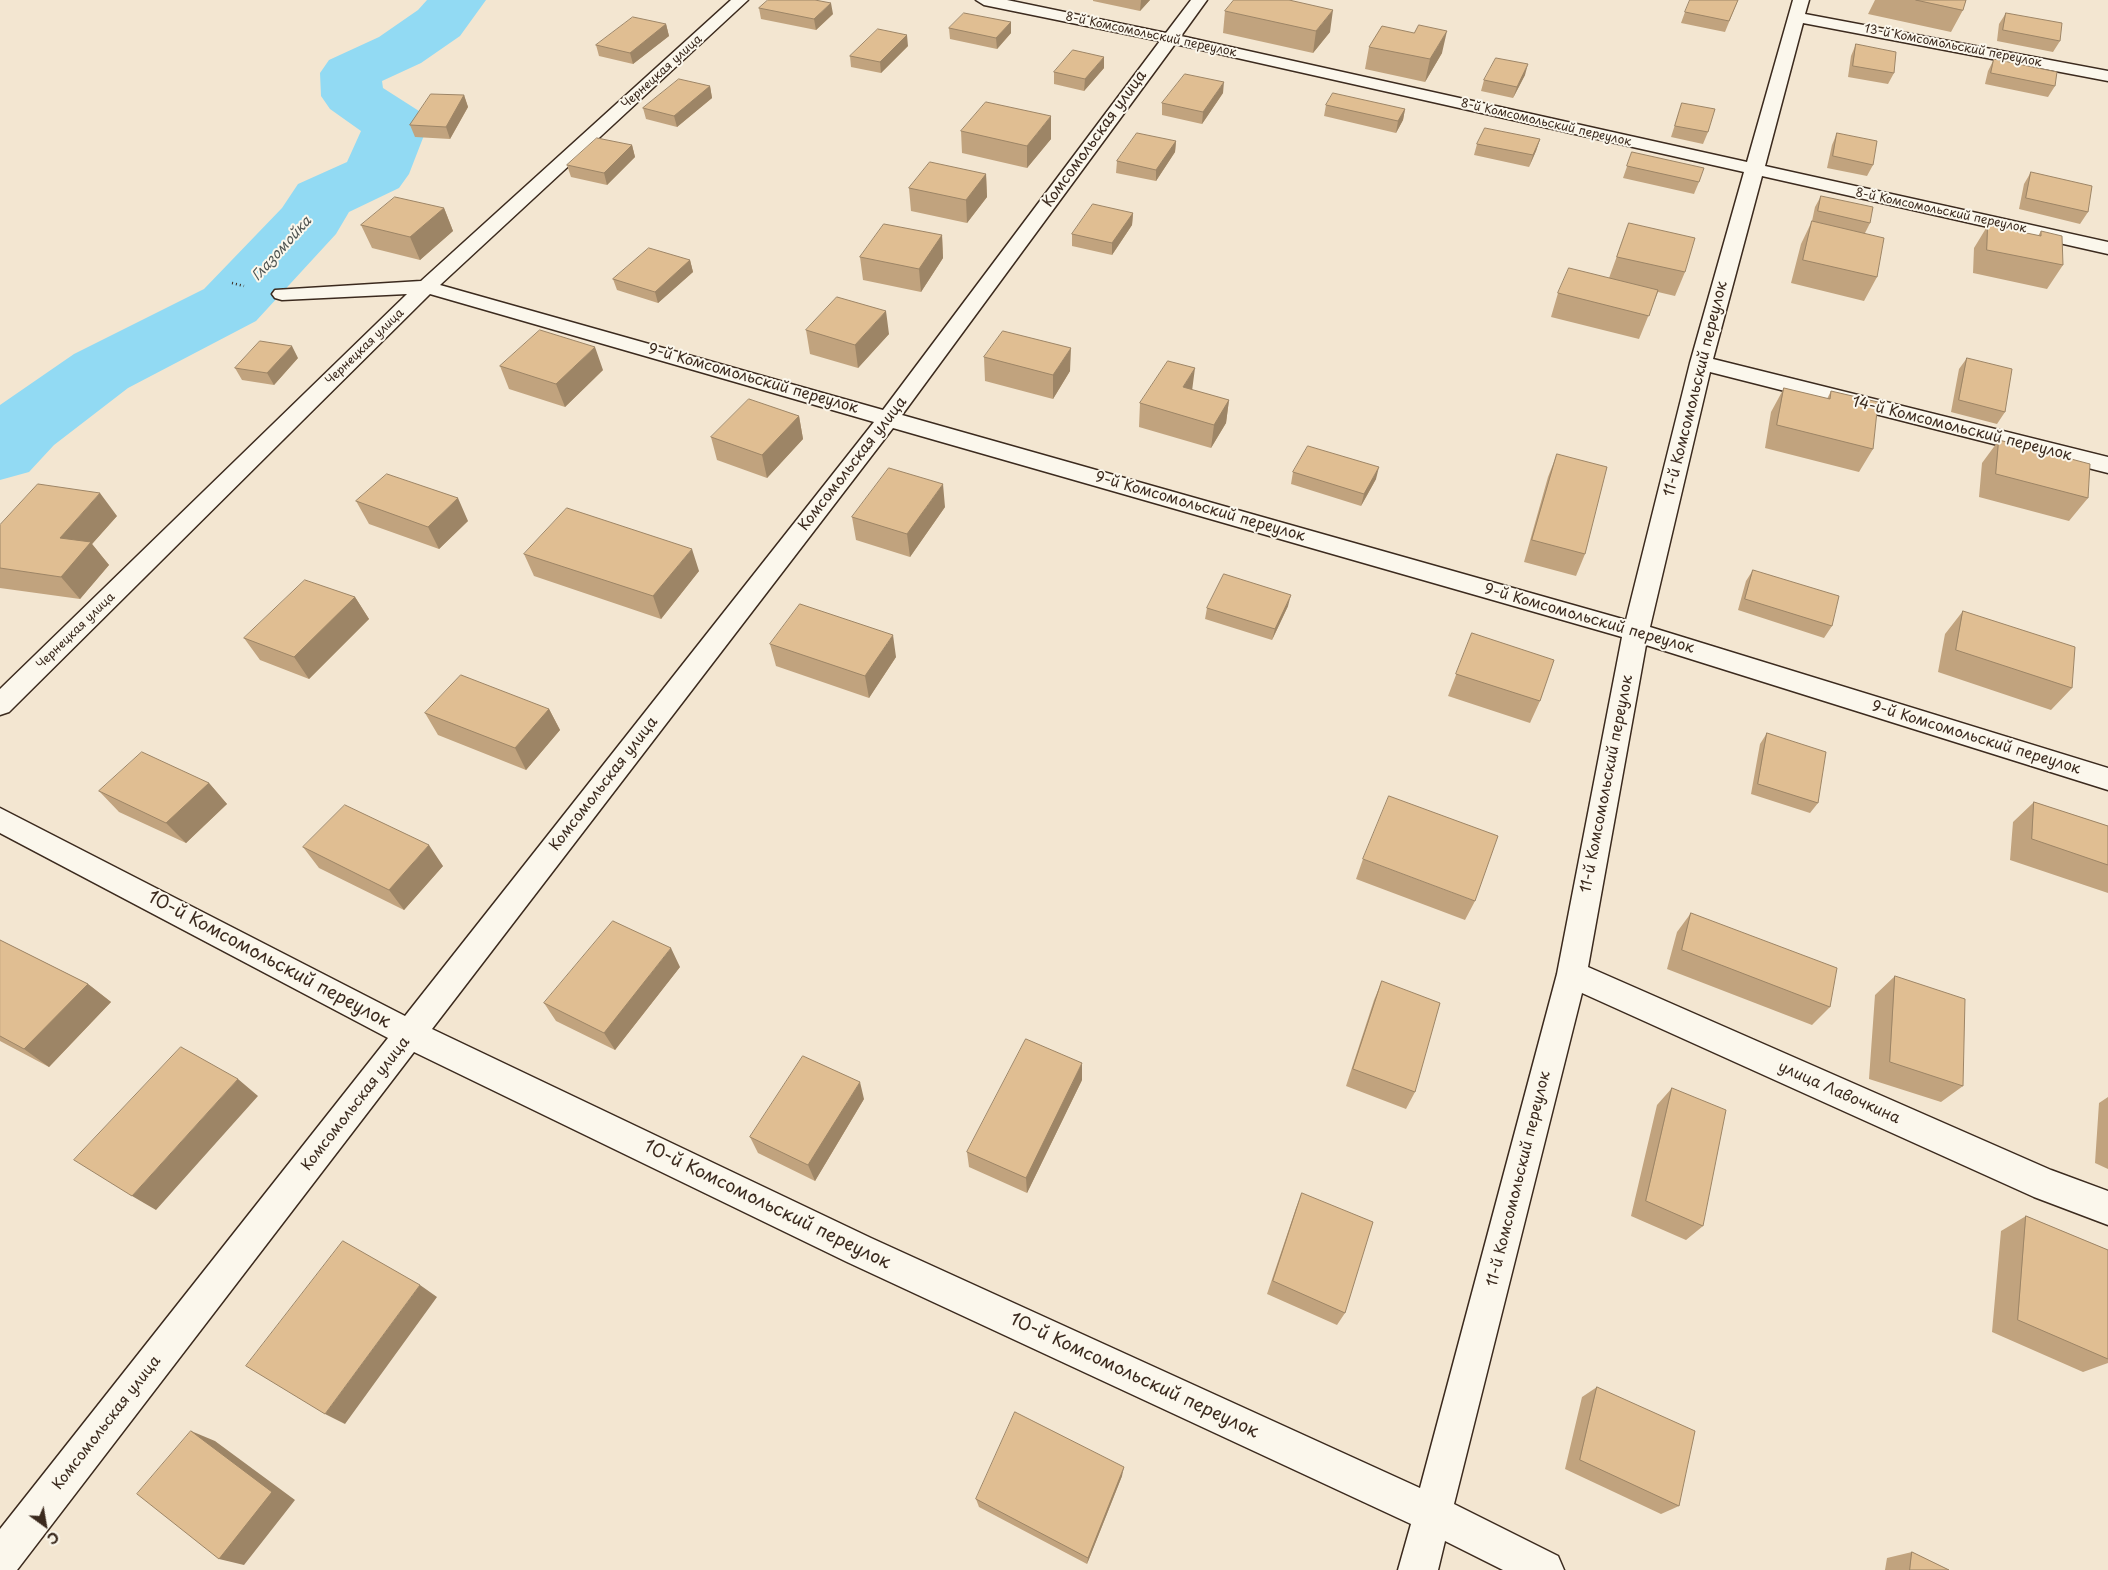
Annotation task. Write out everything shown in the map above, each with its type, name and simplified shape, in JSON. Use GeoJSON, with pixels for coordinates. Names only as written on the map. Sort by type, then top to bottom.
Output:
{"type":"FeatureCollection","features":[{"type":"Feature","properties":{"kind":"street","name":"Чернецкая улица"},"geometry":{"type":"LineString","coordinates":[[0,705],[426,288],[740,0]]}},
{"type":"Feature","properties":{"kind":"street","name":"8-й Комсомольский переулок"},"geometry":{"type":"LineString","coordinates":[[984,0],[1169,38],[2108,248]]}},
{"type":"Feature","properties":{"kind":"street","name":"Комсомольская улица"},"geometry":{"type":"LineString","coordinates":[[0,1560],[890,418],[1169,38],[1199,0]]}},
{"type":"Feature","properties":{"kind":"street","name":"13-й Комсомольский переулок"},"geometry":{"type":"LineString","coordinates":[[1799,8],[2108,76]]}},
{"type":"Feature","properties":{"kind":"street","name":"11-й Комсомольский переулок"},"geometry":{"type":"LineString","coordinates":[[1418,1570],[1572,974],[1636,632],[1700,363],[1799,8]]}},
{"type":"Feature","properties":{"kind":"street","name":"9-й Комсомольский переулок"},"geometry":{"type":"LineString","coordinates":[[282,294],[426,288],[890,418],[1636,632],[2108,778]]}},
{"type":"Feature","properties":{"kind":"street","name":"14-й Комсомольский переулок"},"geometry":{"type":"LineString","coordinates":[[1700,363],[2108,465]]}},
{"type":"Feature","properties":{"kind":"street","name":"10-й Комсомольский переулок"},"geometry":{"type":"LineString","coordinates":[[0,820],[410,1034],[859,1250],[1433,1514],[1544,1570]]}},
{"type":"Feature","properties":{"kind":"street","name":"улица Лавочкина"},"geometry":{"type":"LineString","coordinates":[[1572,974],[2046,1185],[2108,1208]]}},
{"type":"Feature","properties":{"kind":"building"},"geometry":{"type":"Polygon","coordinates":[[[768,0],[815,0],[831,3],[814,19],[759,8],[768,0]]]}},
{"type":"Feature","properties":{"kind":"building"},"geometry":{"type":"Polygon","coordinates":[[[1234,0],[1289,0],[1333,10],[1316,31],[1225,11],[1234,0]]]}},
{"type":"Feature","properties":{"kind":"building"},"geometry":{"type":"Polygon","coordinates":[[[1690,0],[1738,0],[1729,21],[1685,12],[1690,0]]]}},
{"type":"Feature","properties":{"kind":"building"},"geometry":{"type":"Polygon","coordinates":[[[1916,0],[1966,0],[1963,10],[1916,0]]]}},
{"type":"Feature","properties":{"kind":"building"},"geometry":{"type":"Polygon","coordinates":[[[964,13],[1011,22],[996,38],[949,28],[964,13]]]}},
{"type":"Feature","properties":{"kind":"building"},"geometry":{"type":"Polygon","coordinates":[[[2006,13],[2062,23],[2060,41],[2003,30],[2006,13]]]}},
{"type":"Feature","properties":{"kind":"building"},"geometry":{"type":"Polygon","coordinates":[[[633,17],[666,24],[630,53],[596,45],[633,17]]]}},
{"type":"Feature","properties":{"kind":"building"},"geometry":{"type":"Polygon","coordinates":[[[1419,25],[1447,31],[1430,59],[1369,47],[1382,26],[1414,33],[1419,25]]]}},
{"type":"Feature","properties":{"kind":"building"},"geometry":{"type":"Polygon","coordinates":[[[878,29],[907,35],[880,62],[850,56],[878,29]]]}},
{"type":"Feature","properties":{"kind":"building"},"geometry":{"type":"Polygon","coordinates":[[[1856,44],[1896,52],[1894,73],[1853,66],[1856,44]]]}},
{"type":"Feature","properties":{"kind":"building"},"geometry":{"type":"Polygon","coordinates":[[[1073,50],[1104,57],[1085,79],[1054,72],[1073,50]]]}},
{"type":"Feature","properties":{"kind":"building"},"geometry":{"type":"Polygon","coordinates":[[[1496,58],[1528,64],[1517,87],[1484,80],[1496,58]]]}},
{"type":"Feature","properties":{"kind":"building"},"geometry":{"type":"Polygon","coordinates":[[[1994,59],[2057,72],[2055,86],[1991,73],[1994,59]]]}},
{"type":"Feature","properties":{"kind":"building"},"geometry":{"type":"Polygon","coordinates":[[[1185,74],[1224,82],[1203,112],[1162,103],[1185,74]]]}},
{"type":"Feature","properties":{"kind":"building"},"geometry":{"type":"Polygon","coordinates":[[[679,79],[710,86],[674,116],[643,108],[679,79]]]}},
{"type":"Feature","properties":{"kind":"building"},"geometry":{"type":"Polygon","coordinates":[[[1333,93],[1405,109],[1398,121],[1326,105],[1333,93]]]}},
{"type":"Feature","properties":{"kind":"building"},"geometry":{"type":"Polygon","coordinates":[[[431,94],[464,95],[446,127],[410,125],[431,94]]]}},
{"type":"Feature","properties":{"kind":"building"},"geometry":{"type":"Polygon","coordinates":[[[986,102],[1051,116],[1027,146],[961,131],[986,102]]]}},
{"type":"Feature","properties":{"kind":"building"},"geometry":{"type":"Polygon","coordinates":[[[1682,103],[1715,109],[1708,132],[1675,126],[1682,103]]]}},
{"type":"Feature","properties":{"kind":"building"},"geometry":{"type":"Polygon","coordinates":[[[1485,128],[1540,139],[1533,155],[1477,144],[1485,128]]]}},
{"type":"Feature","properties":{"kind":"building"},"geometry":{"type":"Polygon","coordinates":[[[1137,133],[1176,141],[1156,170],[1117,161],[1137,133]]]}},
{"type":"Feature","properties":{"kind":"building"},"geometry":{"type":"Polygon","coordinates":[[[1837,133],[1877,141],[1873,165],[1833,156],[1837,133]]]}},
{"type":"Feature","properties":{"kind":"building"},"geometry":{"type":"Polygon","coordinates":[[[597,138],[632,145],[604,173],[567,165],[597,138]]]}},
{"type":"Feature","properties":{"kind":"building"},"geometry":{"type":"Polygon","coordinates":[[[1632,152],[1704,168],[1699,182],[1627,166],[1632,152]]]}},
{"type":"Feature","properties":{"kind":"building"},"geometry":{"type":"Polygon","coordinates":[[[930,162],[986,174],[966,200],[909,188],[930,162]]]}},
{"type":"Feature","properties":{"kind":"building"},"geometry":{"type":"Polygon","coordinates":[[[2031,172],[2092,186],[2088,212],[2026,198],[2031,172]]]}},
{"type":"Feature","properties":{"kind":"building"},"geometry":{"type":"Polygon","coordinates":[[[1821,196],[1873,207],[1870,223],[1818,211],[1821,196]]]}},
{"type":"Feature","properties":{"kind":"building"},"geometry":{"type":"Polygon","coordinates":[[[395,197],[444,208],[410,237],[361,225],[395,197]]]}},
{"type":"Feature","properties":{"kind":"building"},"geometry":{"type":"Polygon","coordinates":[[[1093,204],[1133,213],[1112,243],[1072,234],[1093,204]]]}},
{"type":"Feature","properties":{"kind":"building"},"geometry":{"type":"Polygon","coordinates":[[[1812,221],[1884,238],[1877,277],[1803,260],[1812,221]]]}},
{"type":"Feature","properties":{"kind":"building"},"geometry":{"type":"Polygon","coordinates":[[[1629,223],[1695,238],[1685,272],[1617,257],[1629,223]]]}},
{"type":"Feature","properties":{"kind":"building"},"geometry":{"type":"Polygon","coordinates":[[[884,224],[942,235],[919,269],[860,257],[884,224]]]}},
{"type":"Feature","properties":{"kind":"building"},"geometry":{"type":"Polygon","coordinates":[[[1988,225],[2041,236],[2041,231],[2062,236],[2063,265],[1987,250],[1988,225]]]}},
{"type":"Feature","properties":{"kind":"building"},"geometry":{"type":"Polygon","coordinates":[[[649,248],[690,260],[655,292],[613,279],[649,248]]]}},
{"type":"Feature","properties":{"kind":"building"},"geometry":{"type":"Polygon","coordinates":[[[1569,268],[1658,290],[1649,316],[1558,293],[1569,268]]]}},
{"type":"Feature","properties":{"kind":"building"},"geometry":{"type":"Polygon","coordinates":[[[837,297],[886,311],[855,345],[806,330],[837,297]]]}},
{"type":"Feature","properties":{"kind":"building"},"geometry":{"type":"Polygon","coordinates":[[[540,330],[595,347],[556,384],[500,366],[540,330]]]}},
{"type":"Feature","properties":{"kind":"building"},"geometry":{"type":"Polygon","coordinates":[[[1003,331],[1071,348],[1053,375],[984,357],[1003,331]]]}},
{"type":"Feature","properties":{"kind":"building"},"geometry":{"type":"Polygon","coordinates":[[[260,341],[292,346],[267,373],[235,368],[260,341]]]}},
{"type":"Feature","properties":{"kind":"building"},"geometry":{"type":"Polygon","coordinates":[[[1967,358],[2012,369],[2005,412],[1959,400],[1967,358]]]}},
{"type":"Feature","properties":{"kind":"building"},"geometry":{"type":"Polygon","coordinates":[[[1168,361],[1195,368],[1183,387],[1229,400],[1214,425],[1140,403],[1168,361]]]}},
{"type":"Feature","properties":{"kind":"building"},"geometry":{"type":"Polygon","coordinates":[[[1784,388],[1830,399],[1831,391],[1878,402],[1873,449],[1777,425],[1784,388]]]}},
{"type":"Feature","properties":{"kind":"building"},"geometry":{"type":"Polygon","coordinates":[[[749,399],[799,416],[762,455],[711,437],[749,399]]]}},
{"type":"Feature","properties":{"kind":"building"},"geometry":{"type":"Polygon","coordinates":[[[1999,440],[2090,464],[2088,498],[1996,474],[1999,440]]]}},
{"type":"Feature","properties":{"kind":"building"},"geometry":{"type":"Polygon","coordinates":[[[1308,446],[1379,467],[1364,494],[1293,472],[1308,446]]]}},
{"type":"Feature","properties":{"kind":"building"},"geometry":{"type":"Polygon","coordinates":[[[1557,454],[1607,467],[1585,554],[1532,540],[1557,454]]]}},
{"type":"Feature","properties":{"kind":"building"},"geometry":{"type":"Polygon","coordinates":[[[889,468],[943,484],[907,534],[852,517],[889,468]]]}},
{"type":"Feature","properties":{"kind":"building"},"geometry":{"type":"Polygon","coordinates":[[[387,474],[458,498],[428,527],[356,501],[387,474]]]}},
{"type":"Feature","properties":{"kind":"building"},"geometry":{"type":"Polygon","coordinates":[[[38,484],[100,493],[60,538],[91,542],[61,577],[0,568],[0,525],[38,484]]]}},
{"type":"Feature","properties":{"kind":"building"},"geometry":{"type":"Polygon","coordinates":[[[567,508],[692,549],[653,596],[524,554],[567,508]]]}},
{"type":"Feature","properties":{"kind":"building"},"geometry":{"type":"Polygon","coordinates":[[[1753,570],[1839,596],[1832,626],[1745,599],[1753,570]]]}},
{"type":"Feature","properties":{"kind":"building"},"geometry":{"type":"Polygon","coordinates":[[[1224,574],[1291,595],[1275,629],[1207,608],[1224,574]]]}},
{"type":"Feature","properties":{"kind":"building"},"geometry":{"type":"Polygon","coordinates":[[[305,580],[355,597],[294,657],[244,638],[305,580]]]}},
{"type":"Feature","properties":{"kind":"building"},"geometry":{"type":"Polygon","coordinates":[[[800,604],[893,635],[865,676],[770,644],[800,604]]]}},
{"type":"Feature","properties":{"kind":"building"},"geometry":{"type":"Polygon","coordinates":[[[1963,611],[2075,647],[2072,688],[1956,650],[1963,611]]]}},
{"type":"Feature","properties":{"kind":"building"},"geometry":{"type":"Polygon","coordinates":[[[1472,633],[1554,660],[1540,701],[1456,674],[1472,633]]]}},
{"type":"Feature","properties":{"kind":"building"},"geometry":{"type":"Polygon","coordinates":[[[461,675],[549,709],[515,748],[425,713],[461,675]]]}},
{"type":"Feature","properties":{"kind":"building"},"geometry":{"type":"Polygon","coordinates":[[[1767,733],[1826,752],[1818,803],[1758,784],[1767,733]]]}},
{"type":"Feature","properties":{"kind":"building"},"geometry":{"type":"Polygon","coordinates":[[[142,752],[209,783],[166,823],[99,791],[142,752]]]}},
{"type":"Feature","properties":{"kind":"building"},"geometry":{"type":"Polygon","coordinates":[[[1389,796],[1498,836],[1475,901],[1363,859],[1389,796]]]}},
{"type":"Feature","properties":{"kind":"building"},"geometry":{"type":"Polygon","coordinates":[[[2034,802],[2108,826],[2108,865],[2032,839],[2034,802]]]}},
{"type":"Feature","properties":{"kind":"building"},"geometry":{"type":"Polygon","coordinates":[[[345,805],[429,845],[389,890],[303,847],[345,805]]]}},
{"type":"Feature","properties":{"kind":"building"},"geometry":{"type":"Polygon","coordinates":[[[1691,913],[1837,968],[1830,1007],[1682,950],[1691,913]]]}},
{"type":"Feature","properties":{"kind":"building"},"geometry":{"type":"Polygon","coordinates":[[[613,921],[671,948],[604,1033],[544,1003],[613,921]]]}},
{"type":"Feature","properties":{"kind":"building"},"geometry":{"type":"Polygon","coordinates":[[[0,940],[88,984],[24,1049],[0,1036],[0,940]]]}},
{"type":"Feature","properties":{"kind":"building"},"geometry":{"type":"Polygon","coordinates":[[[1895,976],[1965,999],[1963,1086],[1890,1062],[1895,976]]]}},
{"type":"Feature","properties":{"kind":"building"},"geometry":{"type":"Polygon","coordinates":[[[1382,981],[1440,1003],[1415,1092],[1353,1069],[1382,981]]]}},
{"type":"Feature","properties":{"kind":"building"},"geometry":{"type":"Polygon","coordinates":[[[1026,1039],[1082,1063],[1026,1178],[967,1152],[1026,1039]]]}},
{"type":"Feature","properties":{"kind":"building"},"geometry":{"type":"Polygon","coordinates":[[[181,1047],[238,1079],[132,1196],[74,1160],[181,1047]]]}},
{"type":"Feature","properties":{"kind":"building"},"geometry":{"type":"Polygon","coordinates":[[[803,1056],[860,1082],[808,1165],[750,1137],[803,1056]]]}},
{"type":"Feature","properties":{"kind":"building"},"geometry":{"type":"Polygon","coordinates":[[[1672,1088],[1726,1110],[1703,1226],[1646,1201],[1672,1088]]]}},
{"type":"Feature","properties":{"kind":"building"},"geometry":{"type":"Polygon","coordinates":[[[1302,1193],[1373,1222],[1345,1313],[1273,1281],[1302,1193]]]}},
{"type":"Feature","properties":{"kind":"building"},"geometry":{"type":"Polygon","coordinates":[[[2026,1216],[2108,1250],[2108,1359],[2018,1320],[2026,1216]]]}},
{"type":"Feature","properties":{"kind":"building"},"geometry":{"type":"Polygon","coordinates":[[[343,1241],[420,1285],[325,1414],[246,1366],[343,1241]]]}},
{"type":"Feature","properties":{"kind":"building"},"geometry":{"type":"Polygon","coordinates":[[[1597,1387],[1695,1431],[1679,1506],[1580,1460],[1597,1387]]]}},
{"type":"Feature","properties":{"kind":"building"},"geometry":{"type":"Polygon","coordinates":[[[1015,1412],[1124,1467],[1088,1558],[976,1499],[1015,1412]]]}},
{"type":"Feature","properties":{"kind":"building"},"geometry":{"type":"Polygon","coordinates":[[[191,1431],[272,1492],[219,1559],[137,1494],[191,1431]]]}},
{"type":"Feature","properties":{"kind":"building"},"geometry":{"type":"Polygon","coordinates":[[[1912,1552],[1949,1570],[1910,1570],[1912,1552]]]}},
{"type":"Feature","properties":{"kind":"waterway","name":"Глазомойка"},"geometry":{"type":"LineString","coordinates":[[0,453],[25,426],[101,371],[230,305],[311,219],[322,199],[375,174],[396,125],[352,96],[351,73],[400,50],[439,23],[457,0]]}}]}
